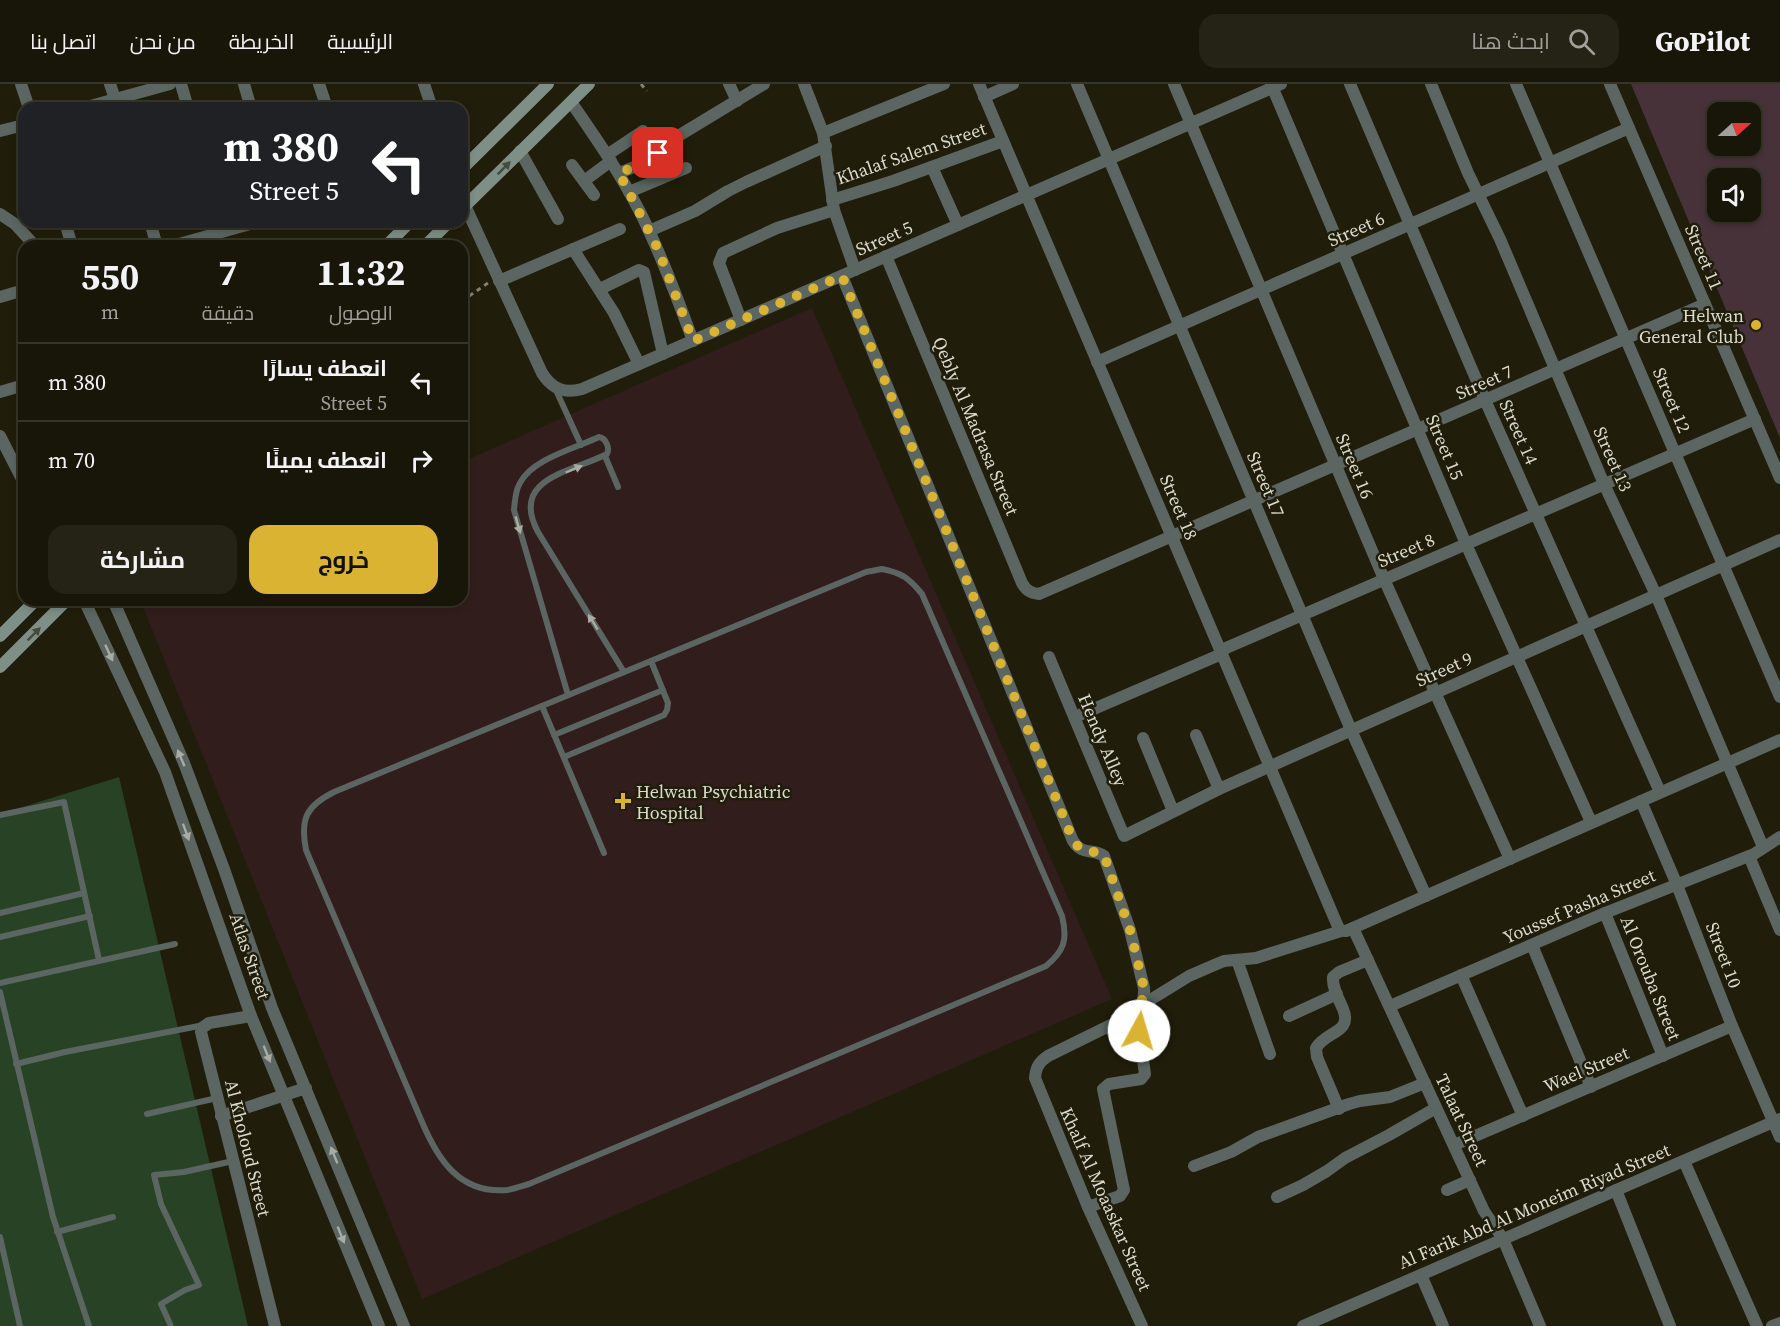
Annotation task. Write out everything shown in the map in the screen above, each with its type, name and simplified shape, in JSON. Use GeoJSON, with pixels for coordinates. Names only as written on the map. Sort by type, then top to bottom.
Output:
{"type":"FeatureCollection","features":[{"type":"Feature","properties":{"kind":"main road"},"geometry":{"type":"LineString","coordinates":[[468,163],[548,84]]}},
{"type":"Feature","properties":{"kind":"main road"},"geometry":{"type":"LineString","coordinates":[[468,200],[589,84]]}},
{"type":"Feature","properties":{"kind":"main road"},"geometry":{"type":"LineString","coordinates":[[392,240],[404,228]]}},
{"type":"Feature","properties":{"kind":"main road"},"geometry":{"type":"LineString","coordinates":[[431,240],[443,228]]}},
{"type":"Feature","properties":{"kind":"main road"},"geometry":{"type":"LineString","coordinates":[[0,636],[30,606]]}},
{"type":"Feature","properties":{"kind":"main road"},"geometry":{"type":"LineString","coordinates":[[0,668],[61,606]]}},
{"type":"Feature","properties":{"kind":"street"},"geometry":{"type":"LineString","coordinates":[[21,84],[26,102]]}},
{"type":"Feature","properties":{"kind":"street"},"geometry":{"type":"LineString","coordinates":[[110,84],[115,102]]}},
{"type":"Feature","properties":{"kind":"street"},"geometry":{"type":"LineString","coordinates":[[121,102],[170,84]]}},
{"type":"Feature","properties":{"kind":"street"},"geometry":{"type":"LineString","coordinates":[[181,84],[186,102]]}},
{"type":"Feature","properties":{"kind":"street"},"geometry":{"type":"LineString","coordinates":[[244,84],[250,102]]}},
{"type":"Feature","properties":{"kind":"street"},"geometry":{"type":"LineString","coordinates":[[319,84],[325,102]]}},
{"type":"Feature","properties":{"kind":"street"},"geometry":{"type":"LineString","coordinates":[[424,84],[430,102]]}},
{"type":"Feature","properties":{"kind":"street"},"geometry":{"type":"LineString","coordinates":[[729,84],[736,101]]}},
{"type":"Feature","properties":{"kind":"street"},"geometry":{"type":"LineString","coordinates":[[619,173],[654,159],[665,144],[764,84]]}},
{"type":"Feature","properties":{"kind":"street"},"geometry":{"type":"LineString","coordinates":[[804,84],[824,133],[833,205],[855,270]]}},
{"type":"Feature","properties":{"kind":"street"},"geometry":{"type":"LineString","coordinates":[[824,133],[944,84]]}},
{"type":"Feature","properties":{"kind":"street","name":"Street 18"},"geometry":{"type":"LineString","coordinates":[[979,84],[1338,926],[1347,929]]}},
{"type":"Feature","properties":{"kind":"street"},"geometry":{"type":"LineString","coordinates":[[984,97],[1013,84]]}},
{"type":"Feature","properties":{"kind":"street","name":"Street 17"},"geometry":{"type":"LineString","coordinates":[[1077,84],[1351,730],[1425,896]]}},
{"type":"Feature","properties":{"kind":"street","name":"Street 16"},"geometry":{"type":"LineString","coordinates":[[1174,84],[1384,579],[1510,858]]}},
{"type":"Feature","properties":{"kind":"street","name":"Street 14"},"geometry":{"type":"LineString","coordinates":[[1350,84],[1485,400],[1660,792]]}},
{"type":"Feature","properties":{"kind":"street","name":"Street 13"},"geometry":{"type":"LineString","coordinates":[[1431,84],[1500,239],[1604,484],[1656,595],[1763,847]]}},
{"type":"Feature","properties":{"kind":"street","name":"Street 12"},"geometry":{"type":"LineString","coordinates":[[1516,84],[1780,697]]}},
{"type":"Feature","properties":{"kind":"street","name":"Street 11"},"geometry":{"type":"LineString","coordinates":[[1610,84],[1780,478]]}},
{"type":"Feature","properties":{"kind":"street","name":"Street 5"},"geometry":{"type":"LineString","coordinates":[[554,388],[573,392],[582,389],[1275,85]]}},
{"type":"Feature","properties":{"kind":"street","name":"Street 15"},"geometry":{"type":"LineString","coordinates":[[1275,85],[1466,544],[1591,822]]}},
{"type":"Feature","properties":{"kind":"street"},"geometry":{"type":"LineString","coordinates":[[571,102],[619,173],[649,231],[693,341]]}},
{"type":"Feature","properties":{"kind":"street"},"geometry":{"type":"LineString","coordinates":[[0,131],[18,126]]}},
{"type":"Feature","properties":{"kind":"street","name":"Street 6"},"geometry":{"type":"LineString","coordinates":[[1097,362],[1629,128]]}},
{"type":"Feature","properties":{"kind":"street"},"geometry":{"type":"LineString","coordinates":[[584,181],[643,131]]}},
{"type":"Feature","properties":{"kind":"street","name":"Khalaf Salem Street"},"geometry":{"type":"LineString","coordinates":[[741,320],[719,263],[723,253],[861,192],[1003,141]]}},
{"type":"Feature","properties":{"kind":"street"},"geometry":{"type":"LineString","coordinates":[[649,231],[695,211],[746,182],[826,146]]}},
{"type":"Feature","properties":{"kind":"street"},"geometry":{"type":"LineString","coordinates":[[520,151],[558,219]]}},
{"type":"Feature","properties":{"kind":"street"},"geometry":{"type":"LineString","coordinates":[[572,165],[594,195]]}},
{"type":"Feature","properties":{"kind":"street"},"geometry":{"type":"LineString","coordinates":[[932,166],[958,225]]}},
{"type":"Feature","properties":{"kind":"street"},"geometry":{"type":"LineString","coordinates":[[629,192],[686,168]]}},
{"type":"Feature","properties":{"kind":"street"},"geometry":{"type":"LineString","coordinates":[[0,214],[18,227]]}},
{"type":"Feature","properties":{"kind":"street"},"geometry":{"type":"LineString","coordinates":[[468,216],[542,373],[554,388]]}},
{"type":"Feature","properties":{"kind":"street"},"geometry":{"type":"LineString","coordinates":[[19,228],[30,240]]}},
{"type":"Feature","properties":{"kind":"street"},"geometry":{"type":"LineString","coordinates":[[188,240],[220,228]]}},
{"type":"Feature","properties":{"kind":"street"},"geometry":{"type":"LineString","coordinates":[[498,279],[620,229]]}},
{"type":"Feature","properties":{"kind":"street"},"geometry":{"type":"LineString","coordinates":[[573,249],[614,313],[639,364]]}},
{"type":"Feature","properties":{"kind":"street","name":"Qebly Al Madrasa Street"},"geometry":{"type":"LineString","coordinates":[[886,256],[1022,583],[1032,593],[1046,592]]}},
{"type":"Feature","properties":{"kind":"street"},"geometry":{"type":"LineString","coordinates":[[600,290],[639,270],[644,272],[663,354]]}},
{"type":"Feature","properties":{"kind":"street"},"geometry":{"type":"LineString","coordinates":[[842,276],[1073,840],[1081,849],[1099,852],[1105,858],[1136,950],[1144,988],[1144,996],[1139,1008],[1145,1074],[1141,1079],[1108,1084],[1103,1089],[1124,1190],[1120,1196],[1088,1207]]}},
{"type":"Feature","properties":{"kind":"street"},"geometry":{"type":"LineString","coordinates":[[0,297],[18,292]]}},
{"type":"Feature","properties":{"kind":"street","name":"Street 7"},"geometry":{"type":"LineString","coordinates":[[1046,592],[1705,304]]}},
{"type":"Feature","properties":{"kind":"street"},"geometry":{"type":"LineString","coordinates":[[0,392],[18,387]]}},
{"type":"Feature","properties":{"kind":"street","name":"Street 8"},"geometry":{"type":"LineString","coordinates":[[1074,717],[1217,656],[1226,648],[1755,419]]}},
{"type":"Feature","properties":{"kind":"street"},"geometry":{"type":"LineString","coordinates":[[0,436],[18,471]]}},
{"type":"Feature","properties":{"kind":"street","name":"Street 9"},"geometry":{"type":"LineString","coordinates":[[1124,836],[1219,789],[1780,540]]}},
{"type":"Feature","properties":{"kind":"street","name":"Atlas Street"},"geometry":{"type":"LineString","coordinates":[[87,606],[165,772],[251,1016],[379,1326]]}},
{"type":"Feature","properties":{"kind":"street","name":"Atlas Street"},"geometry":{"type":"LineString","coordinates":[[116,606],[184,763],[224,869],[272,1008],[404,1326]]}},
{"type":"Feature","properties":{"kind":"street","name":"Hendy Alley"},"geometry":{"type":"LineString","coordinates":[[1049,657],[1124,836]]}},
{"type":"Feature","properties":{"kind":"street"},"geometry":{"type":"LineString","coordinates":[[1196,735],[1219,789]]}},
{"type":"Feature","properties":{"kind":"street"},"geometry":{"type":"LineString","coordinates":[[1143,738],[1173,811]]}},
{"type":"Feature","properties":{"kind":"street"},"geometry":{"type":"LineString","coordinates":[[1139,1008],[1189,976],[1224,961],[1256,958],[1347,929],[1780,740]]}},
{"type":"Feature","properties":{"kind":"street","name":"Street 10"},"geometry":{"type":"LineString","coordinates":[[1641,801],[1677,885],[1732,1026],[1777,1120],[1780,1137]]}},
{"type":"Feature","properties":{"kind":"street","name":"Youssef Pasha Street"},"geometry":{"type":"LineString","coordinates":[[1390,1006],[1605,913],[1749,856],[1780,837]]}},
{"type":"Feature","properties":{"kind":"street"},"geometry":{"type":"LineString","coordinates":[[1749,856],[1780,930]]}},
{"type":"Feature","properties":{"kind":"street","name":"Al Orouba Street"},"geometry":{"type":"LineString","coordinates":[[1605,913],[1663,1056]]}},
{"type":"Feature","properties":{"kind":"street","name":"Talaat Street"},"geometry":{"type":"LineString","coordinates":[[1347,929],[1368,960],[1484,1210],[1503,1239],[1540,1326]]}},
{"type":"Feature","properties":{"kind":"street"},"geometry":{"type":"LineString","coordinates":[[1532,945],[1590,1087]]}},
{"type":"Feature","properties":{"kind":"street"},"geometry":{"type":"LineString","coordinates":[[1237,960],[1270,1054]]}},
{"type":"Feature","properties":{"kind":"street"},"geometry":{"type":"LineString","coordinates":[[1339,1109],[1316,1053],[1318,1044],[1343,1027],[1346,1022],[1346,1016],[1332,981],[1335,974],[1368,960]]}},
{"type":"Feature","properties":{"kind":"street"},"geometry":{"type":"LineString","coordinates":[[1461,975],[1523,1116]]}},
{"type":"Feature","properties":{"kind":"street"},"geometry":{"type":"LineString","coordinates":[[1289,1016],[1337,994]]}},
{"type":"Feature","properties":{"kind":"street","name":"Khalf Al Moaaskar Street"},"geometry":{"type":"LineString","coordinates":[[1139,1008],[1048,1056],[1036,1069],[1035,1078],[1088,1207],[1142,1326]]}},
{"type":"Feature","properties":{"kind":"street"},"geometry":{"type":"LineString","coordinates":[[205,1025],[251,1016]]}},
{"type":"Feature","properties":{"kind":"street","name":"Al Kholoud Street"},"geometry":{"type":"LineString","coordinates":[[205,1025],[201,1032],[275,1326]]}},
{"type":"Feature","properties":{"kind":"street","name":"Wael Street"},"geometry":{"type":"LineString","coordinates":[[1454,1145],[1732,1026]]}},
{"type":"Feature","properties":{"kind":"street"},"geometry":{"type":"LineString","coordinates":[[1194,1166],[1238,1149],[1258,1137],[1360,1101],[1390,1097],[1425,1083]]}},
{"type":"Feature","properties":{"kind":"street"},"geometry":{"type":"LineString","coordinates":[[221,1116],[306,1088]]}},
{"type":"Feature","properties":{"kind":"street"},"geometry":{"type":"LineString","coordinates":[[1277,1197],[1303,1185],[1345,1158],[1436,1107]]}},
{"type":"Feature","properties":{"kind":"street","name":"Al Farik Abd Al Moneim Riyad Street"},"geometry":{"type":"LineString","coordinates":[[1303,1326],[1777,1120]]}},
{"type":"Feature","properties":{"kind":"street"},"geometry":{"type":"LineString","coordinates":[[1684,1161],[1757,1326]]}},
{"type":"Feature","properties":{"kind":"street"},"geometry":{"type":"LineString","coordinates":[[1447,1190],[1470,1179]]}},
{"type":"Feature","properties":{"kind":"street"},"geometry":{"type":"LineString","coordinates":[[1616,1190],[1670,1326]]}},
{"type":"Feature","properties":{"kind":"street"},"geometry":{"type":"LineString","coordinates":[[1420,1275],[1443,1326]]}},
{"type":"Feature","properties":{"kind":"street"},"geometry":{"type":"LineString","coordinates":[[1772,1326],[1780,1323]]}},
{"type":"Feature","properties":{"kind":"lane"},"geometry":{"type":"LineString","coordinates":[[554,388],[581,445]]}},
{"type":"Feature","properties":{"kind":"lane"},"geometry":{"type":"LineString","coordinates":[[568,695],[514,510],[515,496],[519,483],[539,464],[599,437],[603,438],[609,452],[605,456],[547,480],[537,488],[531,498],[530,510],[532,521],[538,532],[624,672]]}},
{"type":"Feature","properties":{"kind":"lane"},"geometry":{"type":"LineString","coordinates":[[605,456],[618,487]]}},
{"type":"Feature","properties":{"kind":"lane"},"geometry":{"type":"LineString","coordinates":[[882,569],[898,572],[912,581],[922,594],[1062,916],[1065,930],[1064,945],[1057,957],[1046,966],[529,1184],[508,1190],[487,1190],[466,1183],[447,1166],[432,1145],[306,850],[302,832],[307,814],[318,800],[568,695],[866,572],[882,569]]}},
{"type":"Feature","properties":{"kind":"lane"},"geometry":{"type":"LineString","coordinates":[[564,757],[664,715],[668,703],[651,661]]}},
{"type":"Feature","properties":{"kind":"lane"},"geometry":{"type":"LineString","coordinates":[[554,735],[663,690]]}},
{"type":"Feature","properties":{"kind":"lane"},"geometry":{"type":"LineString","coordinates":[[542,706],[604,853]]}},
{"type":"Feature","properties":{"kind":"lane"},"geometry":{"type":"LineString","coordinates":[[0,815],[64,802],[99,960]]}},
{"type":"Feature","properties":{"kind":"lane"},"geometry":{"type":"LineString","coordinates":[[0,913],[84,893]]}},
{"type":"Feature","properties":{"kind":"lane"},"geometry":{"type":"LineString","coordinates":[[0,937],[90,916]]}},
{"type":"Feature","properties":{"kind":"lane"},"geometry":{"type":"LineString","coordinates":[[0,983],[176,944]]}},
{"type":"Feature","properties":{"kind":"lane"},"geometry":{"type":"LineString","coordinates":[[0,992],[57,1232],[89,1326]]}},
{"type":"Feature","properties":{"kind":"lane"},"geometry":{"type":"LineString","coordinates":[[16,1064],[65,1052],[205,1025]]}},
{"type":"Feature","properties":{"kind":"lane"},"geometry":{"type":"LineString","coordinates":[[147,1114],[217,1098]]}},
{"type":"Feature","properties":{"kind":"lane"},"geometry":{"type":"LineString","coordinates":[[171,1326],[161,1304],[200,1284],[161,1204],[154,1175],[184,1172],[233,1161]]}},
{"type":"Feature","properties":{"kind":"lane"},"geometry":{"type":"LineString","coordinates":[[57,1232],[113,1217]]}},
{"type":"Feature","properties":{"kind":"lane"},"geometry":{"type":"LineString","coordinates":[[0,1237],[20,1326]]}},
{"type":"Feature","properties":{"kind":"path"},"geometry":{"type":"LineString","coordinates":[[641,84],[646,91]]}},
{"type":"Feature","properties":{"kind":"path"},"geometry":{"type":"LineString","coordinates":[[468,297],[498,279]]}},
{"type":"Feature","properties":{"kind":"shaded area","name":"Helwan Psychiatric Hospital"},"geometry":{"type":"Polygon","coordinates":[[[812,308],[1112,999],[422,1299],[143,606],[468,606],[468,459],[812,308]]]}},
{"type":"Feature","properties":{"kind":"green space"},"geometry":{"type":"Polygon","coordinates":[[[119,777],[248,1326],[0,1326],[0,814],[119,777]]]}},
{"type":"Feature","properties":{"kind":"building","name":"Helwan General Club"},"geometry":{"type":"Polygon","coordinates":[[[1631,84],[1780,84],[1780,438],[1631,84]]]}},
{"type":"Feature","properties":{"kind":"place","name":"Helwan General Club"},"geometry":{"type":"Point","coordinates":[1756,325]}},
{"type":"Feature","properties":{"kind":"place","name":"Helwan Psychiatric Hospital"},"geometry":{"type":"Point","coordinates":[623,801]}},
{"type":"Feature","properties":{"kind":"route"},"geometry":{"type":"LineString","coordinates":[[658,153],[654,159],[619,173],[658,249],[693,341],[842,276],[1073,840],[1081,849],[1099,852],[1105,858],[1136,950],[1144,988],[1142,1005],[1136,1012],[1139,1031]]}}]}
